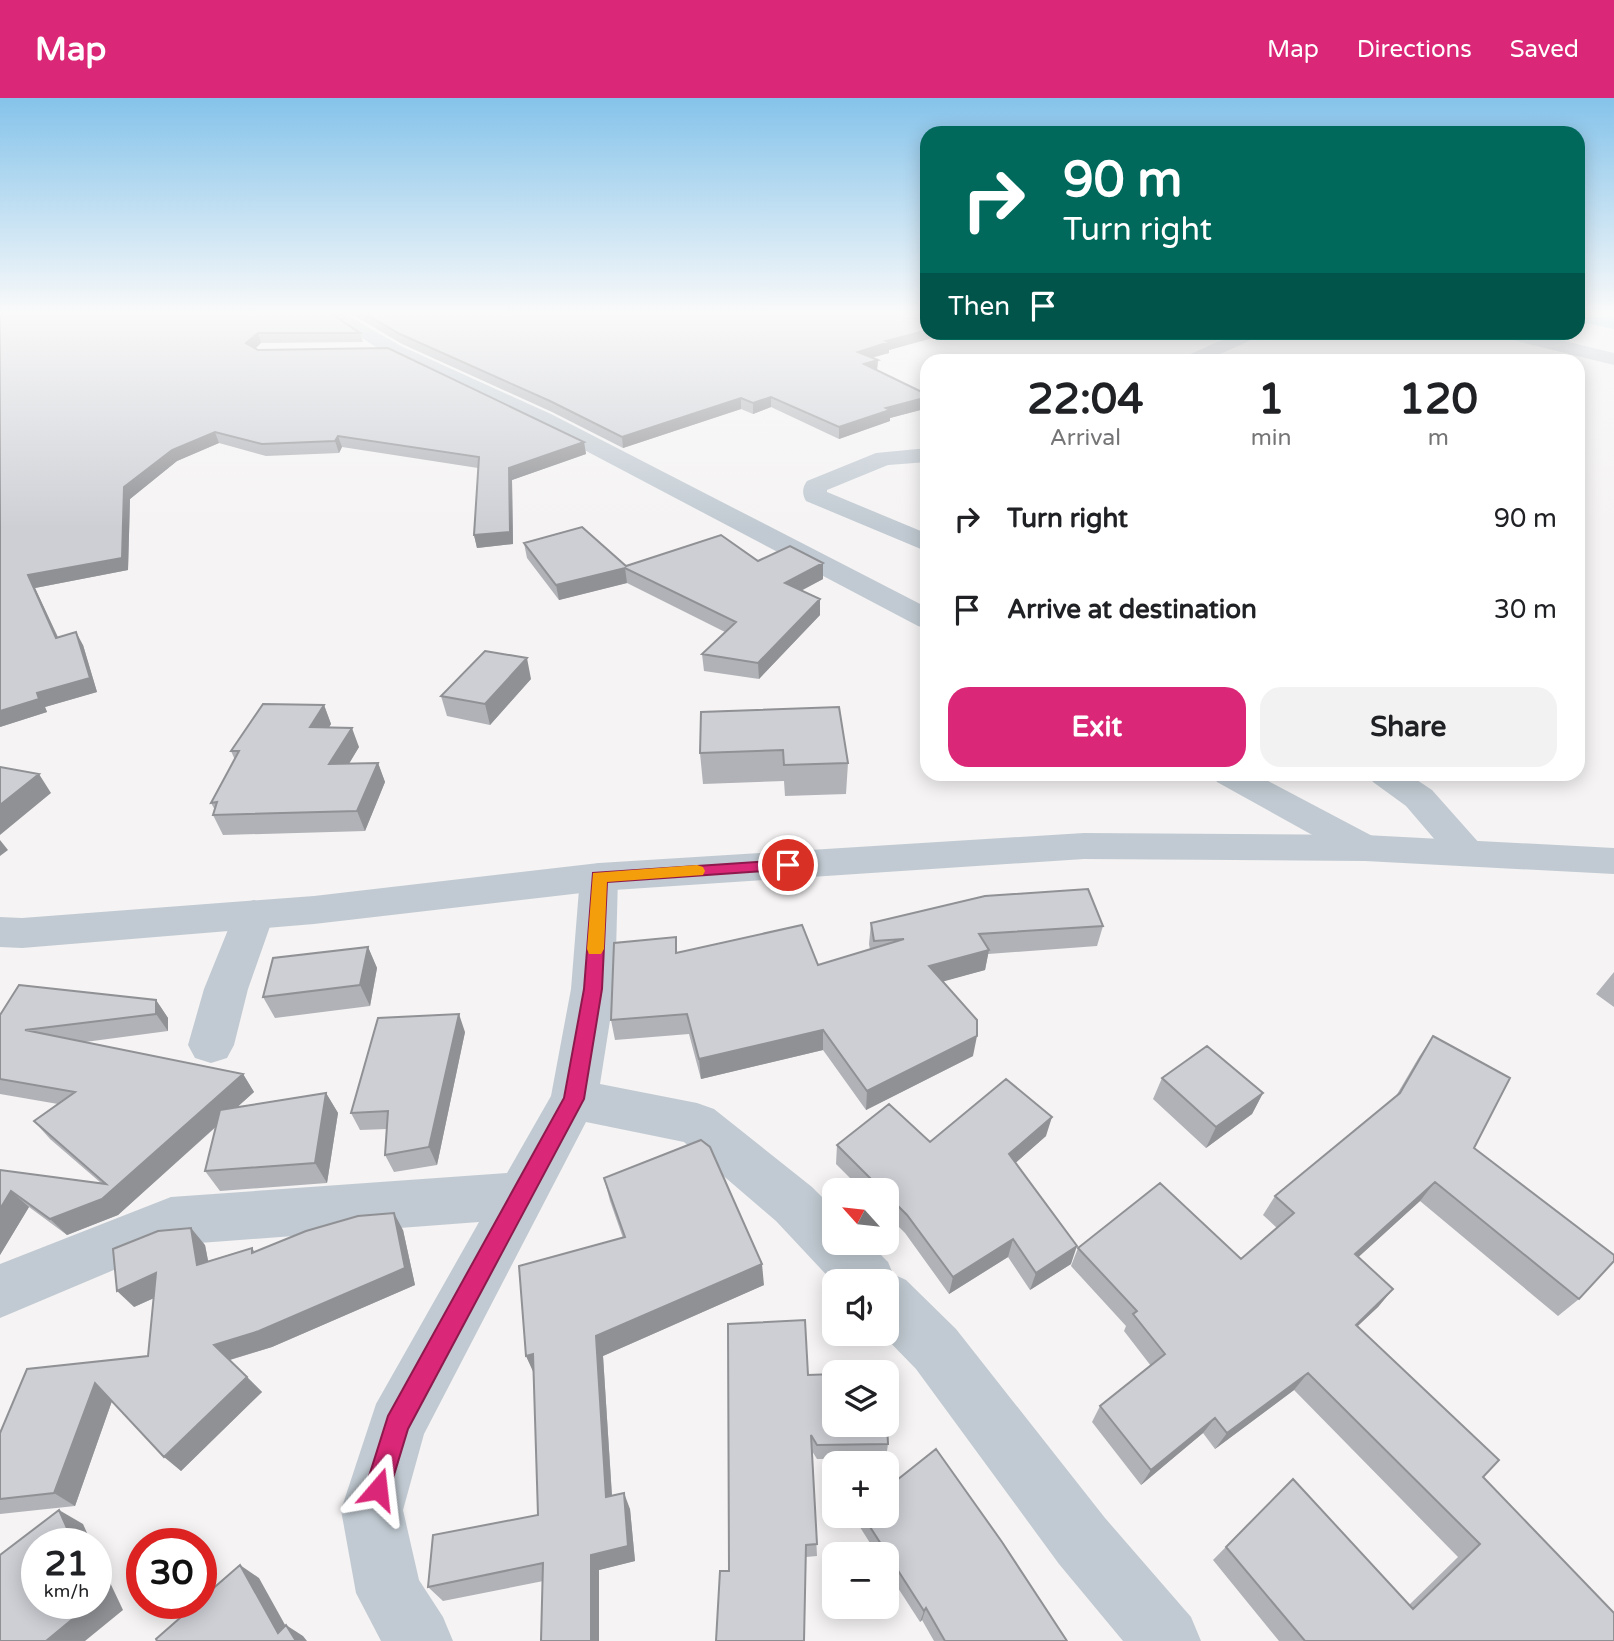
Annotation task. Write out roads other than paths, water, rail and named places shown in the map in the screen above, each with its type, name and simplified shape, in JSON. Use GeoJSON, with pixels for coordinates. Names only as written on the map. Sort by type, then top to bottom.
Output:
{"type":"FeatureCollection","features":[{"type":"Feature","properties":{"kind":"street"},"geometry":{"type":"LineString","coordinates":[[467,384],[543,419],[920,616]]}},
{"type":"Feature","properties":{"kind":"street"},"geometry":{"type":"LineString","coordinates":[[920,456],[884,458],[822,482],[816,486],[815,496],[920,541]]}},
{"type":"Feature","properties":{"kind":"street"},"geometry":{"type":"LineString","coordinates":[[1242,781],[1365,848]]}},
{"type":"Feature","properties":{"kind":"street"},"geometry":{"type":"LineString","coordinates":[[1395,781],[1419,798],[1467,853]]}},
{"type":"Feature","properties":{"kind":"street"},"geometry":{"type":"LineString","coordinates":[[0,932],[22,933],[254,915],[599,877],[1084,846],[1365,848],[1614,861]]}},
{"type":"Feature","properties":{"kind":"street"},"geometry":{"type":"LineString","coordinates":[[419,1641],[389,1593],[372,1510],[397,1425],[574,1099],[593,989],[599,877]]}},
{"type":"Feature","properties":{"kind":"street"},"geometry":{"type":"LineString","coordinates":[[211,1045],[226,989],[254,915]]}},
{"type":"Feature","properties":{"kind":"street"},"geometry":{"type":"LineString","coordinates":[[574,1099],[697,1124],[794,1204],[857,1269]]}},
{"type":"Feature","properties":{"kind":"street"},"geometry":{"type":"LineString","coordinates":[[0,1291],[171,1221],[365,1205],[521,1196]]}},
{"type":"Feature","properties":{"kind":"street"},"geometry":{"type":"LineString","coordinates":[[899,1311],[936,1349],[1082,1541],[1167,1641]]}}]}
